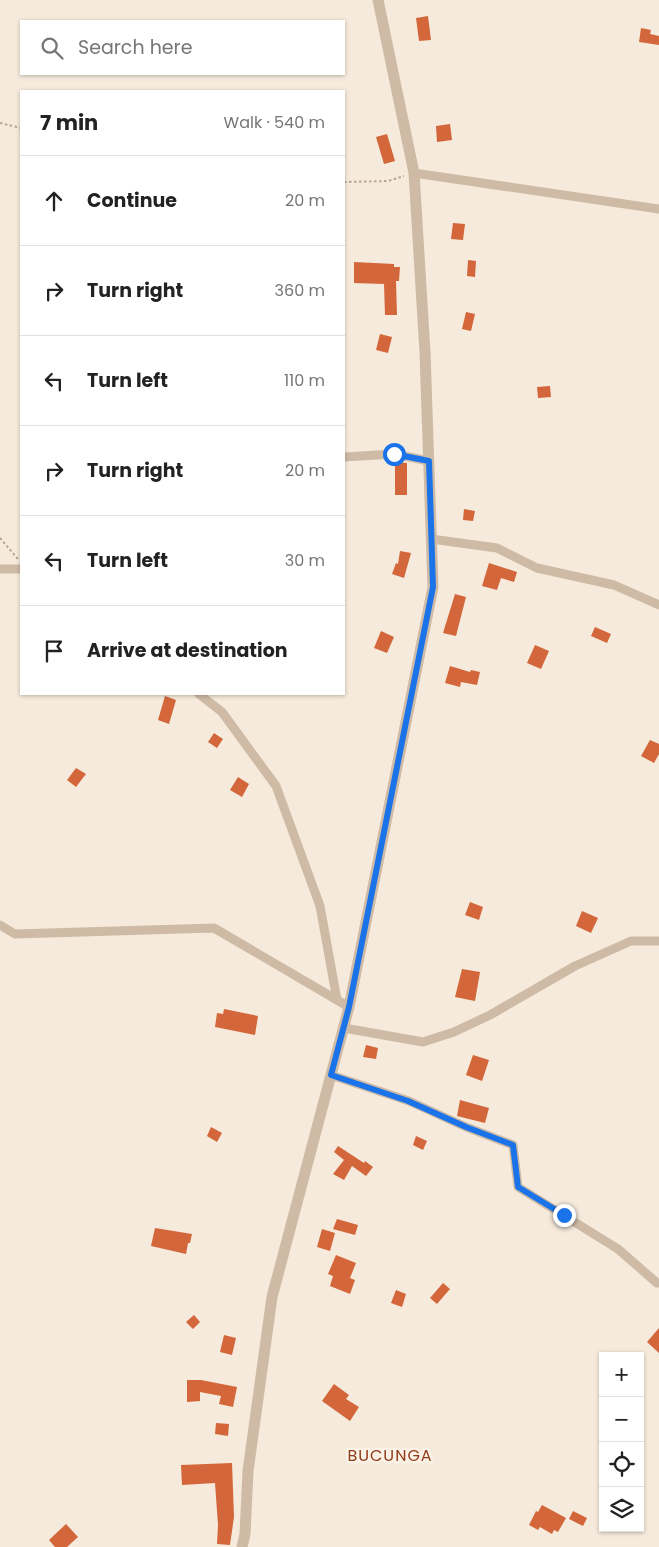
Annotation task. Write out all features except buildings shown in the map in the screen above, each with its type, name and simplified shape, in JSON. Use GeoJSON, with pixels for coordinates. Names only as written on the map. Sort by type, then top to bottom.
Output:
{"type":"FeatureCollection","features":[{"type":"Feature","properties":{"kind":"street"},"geometry":{"type":"LineString","coordinates":[[242,1547],[248,1471],[272,1297],[349,1007],[433,587],[425,352],[414,173],[378,0]]}},
{"type":"Feature","properties":{"kind":"street"},"geometry":{"type":"LineString","coordinates":[[414,173],[659,209]]}},
{"type":"Feature","properties":{"kind":"street"},"geometry":{"type":"LineString","coordinates":[[345,458],[394,454],[429,461]]}},
{"type":"Feature","properties":{"kind":"street"},"geometry":{"type":"LineString","coordinates":[[431,539],[497,548],[537,568],[614,585],[659,605]]}},
{"type":"Feature","properties":{"kind":"street"},"geometry":{"type":"LineString","coordinates":[[0,569],[20,569]]}},
{"type":"Feature","properties":{"kind":"street"},"geometry":{"type":"LineString","coordinates":[[200,695],[222,712],[276,786],[320,906],[336,1000]]}},
{"type":"Feature","properties":{"kind":"street"},"geometry":{"type":"LineString","coordinates":[[0,925],[15,934],[214,928],[349,1007]]}},
{"type":"Feature","properties":{"kind":"street"},"geometry":{"type":"LineString","coordinates":[[344,1028],[423,1042],[454,1032],[490,1015],[575,966],[631,941],[659,941]]}},
{"type":"Feature","properties":{"kind":"street"},"geometry":{"type":"LineString","coordinates":[[331,1075],[408,1101],[466,1127],[513,1145],[518,1187],[618,1250],[657,1283],[659,1282]]}},
{"type":"Feature","properties":{"kind":"path"},"geometry":{"type":"LineString","coordinates":[[0,123],[20,128]]}},
{"type":"Feature","properties":{"kind":"path"},"geometry":{"type":"LineString","coordinates":[[345,182],[388,181],[414,173]]}},
{"type":"Feature","properties":{"kind":"path"},"geometry":{"type":"LineString","coordinates":[[0,538],[20,561]]}},
{"type":"Feature","properties":{"kind":"district","name":"BUCUNGA"},"geometry":{"type":"Point","coordinates":[390,1455]}},
{"type":"Feature","properties":{"kind":"route"},"geometry":{"type":"LineString","coordinates":[[394,454],[429,461],[433,587],[349,1007],[331,1075],[408,1101],[466,1127],[513,1145],[518,1187],[564,1215]]}}]}
